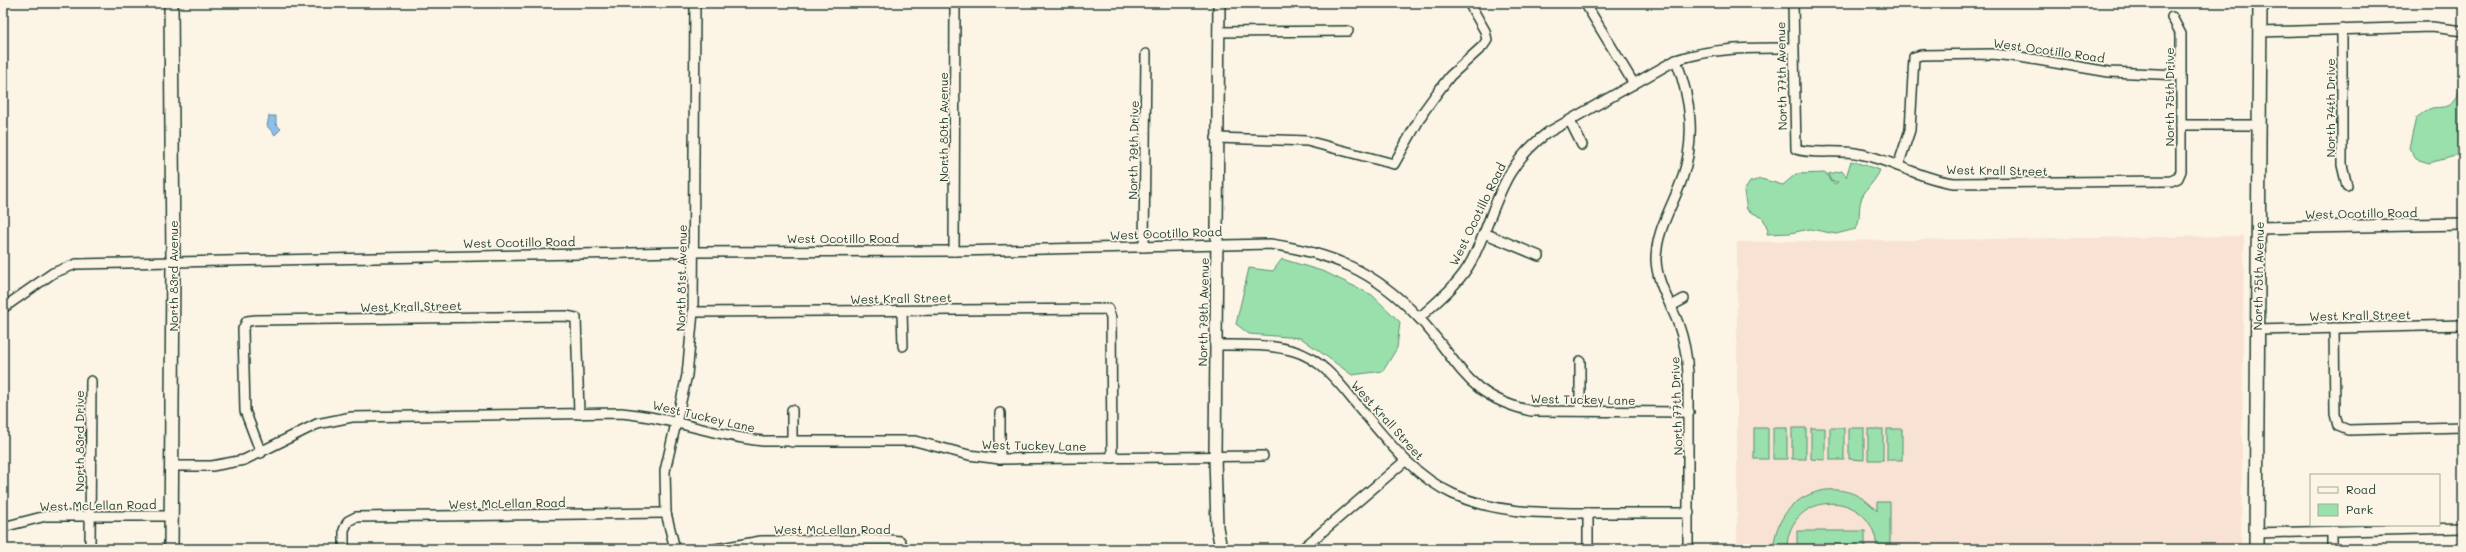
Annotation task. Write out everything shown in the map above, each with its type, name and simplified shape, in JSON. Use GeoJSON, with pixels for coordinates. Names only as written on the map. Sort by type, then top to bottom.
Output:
{"type":"FeatureCollection","features":[{"type":"Feature","properties":{"kind":"main road","name":"North 83rd Avenue"},"geometry":{"type":"LineString","coordinates":[[171,3],[173,262],[171,549]]}},
{"type":"Feature","properties":{"kind":"main road","name":"North 75th Avenue"},"geometry":{"type":"LineString","coordinates":[[2256,549],[2260,3]]}},
{"type":"Feature","properties":{"kind":"street","name":"North 81st Avenue"},"geometry":{"type":"LineString","coordinates":[[675,549],[666,513],[665,471],[689,362],[694,312],[695,3]]}},
{"type":"Feature","properties":{"kind":"street","name":"North 80th Avenue"},"geometry":{"type":"LineString","coordinates":[[954,251],[956,3]]}},
{"type":"Feature","properties":{"kind":"street","name":"North 79th Avenue"},"geometry":{"type":"LineString","coordinates":[[1219,3],[1216,138],[1217,244],[1215,457],[1217,528],[1221,549]]}},
{"type":"Feature","properties":{"kind":"street"},"geometry":{"type":"LineString","coordinates":[[1216,138],[1306,141],[1394,164],[1424,111],[1450,76],[1483,46],[1487,40],[1485,32],[1469,3]]}},
{"type":"Feature","properties":{"kind":"street"},"geometry":{"type":"LineString","coordinates":[[1585,3],[1634,84]]}},
{"type":"Feature","properties":{"kind":"street","name":"North 77th Avenue"},"geometry":{"type":"LineString","coordinates":[[1793,3],[1792,48],[1796,149]]}},
{"type":"Feature","properties":{"kind":"street","name":"North 75th Drive"},"geometry":{"type":"LineString","coordinates":[[2172,17],[2181,34],[2181,171],[2178,178]]}},
{"type":"Feature","properties":{"kind":"street"},"geometry":{"type":"LineString","coordinates":[[2260,32],[2432,27],[2463,31]]}},
{"type":"Feature","properties":{"kind":"street","name":"North 74th Drive"},"geometry":{"type":"LineString","coordinates":[[2342,29],[2342,165],[2347,186]]}},
{"type":"Feature","properties":{"kind":"street"},"geometry":{"type":"LineString","coordinates":[[1218,32],[1348,31]]}},
{"type":"Feature","properties":{"kind":"street","name":"West Ocotillo Road"},"geometry":{"type":"LineString","coordinates":[[3,308],[53,273],[76,264],[694,252],[954,251],[1270,244],[1317,252],[1335,259],[1379,282],[1419,318],[1456,284],[1472,260],[1484,233],[1495,202],[1512,168],[1528,148],[1547,133],[1676,60],[1699,53],[1721,49],[1792,48]]}},
{"type":"Feature","properties":{"kind":"street","name":"North 79th Drive"},"geometry":{"type":"LineString","coordinates":[[1144,247],[1146,54]]}},
{"type":"Feature","properties":{"kind":"street","name":"West Ocotillo Road"},"geometry":{"type":"LineString","coordinates":[[1898,166],[1911,125],[1914,57],[1921,55],[1993,54],[2109,72],[2181,75]]}},
{"type":"Feature","properties":{"kind":"street","name":"North 77th Drive"},"geometry":{"type":"LineString","coordinates":[[1676,60],[1686,87],[1691,131],[1682,179],[1658,241],[1656,260],[1659,280],[1671,306],[1686,347],[1689,412],[1688,549]]}},
{"type":"Feature","properties":{"kind":"street"},"geometry":{"type":"LineString","coordinates":[[1570,121],[1582,145]]}},
{"type":"Feature","properties":{"kind":"street"},"geometry":{"type":"LineString","coordinates":[[2181,125],[2260,125]]}},
{"type":"Feature","properties":{"kind":"street","name":"West Krall Street"},"geometry":{"type":"LineString","coordinates":[[1796,149],[1846,151],[1898,166],[1934,180],[1954,183],[2171,181],[2178,178]]}},
{"type":"Feature","properties":{"kind":"street","name":"West Ocotillo Road"},"geometry":{"type":"LineString","coordinates":[[2259,228],[2463,224]]}},
{"type":"Feature","properties":{"kind":"street"},"geometry":{"type":"LineString","coordinates":[[1484,233],[1539,256]]}},
{"type":"Feature","properties":{"kind":"street"},"geometry":{"type":"LineString","coordinates":[[1671,306],[1684,299]]}},
{"type":"Feature","properties":{"kind":"street","name":"West Krall Street"},"geometry":{"type":"LineString","coordinates":[[694,312],[1108,309],[1111,318],[1112,458]]}},
{"type":"Feature","properties":{"kind":"street"},"geometry":{"type":"LineString","coordinates":[[902,311],[903,346]]}},
{"type":"Feature","properties":{"kind":"street","name":"West Krall Street"},"geometry":{"type":"LineString","coordinates":[[261,453],[245,411],[243,329],[247,321],[566,316],[576,318],[579,414]]}},
{"type":"Feature","properties":{"kind":"street","name":"West Tuckey Lane"},"geometry":{"type":"LineString","coordinates":[[1419,318],[1466,376],[1481,391],[1496,400],[1531,411],[1689,412]]}},
{"type":"Feature","properties":{"kind":"street","name":"West Krall Street"},"geometry":{"type":"LineString","coordinates":[[2257,330],[2463,325]]}},
{"type":"Feature","properties":{"kind":"street"},"geometry":{"type":"LineString","coordinates":[[2334,328],[2335,414],[2338,426],[2348,430],[2463,427]]}},
{"type":"Feature","properties":{"kind":"street","name":"West Krall Street"},"geometry":{"type":"LineString","coordinates":[[1216,345],[1274,347],[1294,351],[1312,359],[1340,384],[1405,461],[1430,481],[1453,494],[1476,502],[1516,511],[1588,513],[1689,512]]}},
{"type":"Feature","properties":{"kind":"street"},"geometry":{"type":"LineString","coordinates":[[1580,361],[1580,411]]}},
{"type":"Feature","properties":{"kind":"street","name":"North 83rd Drive"},"geometry":{"type":"LineString","coordinates":[[90,549],[91,382]]}},
{"type":"Feature","properties":{"kind":"street"},"geometry":{"type":"LineString","coordinates":[[792,410],[792,442]]}},
{"type":"Feature","properties":{"kind":"street"},"geometry":{"type":"LineString","coordinates":[[1000,413],[1000,459]]}},
{"type":"Feature","properties":{"kind":"street","name":"West Tuckey Lane"},"geometry":{"type":"LineString","coordinates":[[171,466],[227,464],[261,453],[317,424],[352,417],[579,414],[635,414],[676,422],[739,438],[792,442],[915,441],[969,455],[1000,459],[1263,456]]}},
{"type":"Feature","properties":{"kind":"street"},"geometry":{"type":"LineString","coordinates":[[1302,549],[1405,461]]}},
{"type":"Feature","properties":{"kind":"street","name":"West McLellan Road"},"geometry":{"type":"LineString","coordinates":[[344,549],[344,530],[348,520],[356,517],[666,513]]}},
{"type":"Feature","properties":{"kind":"street"},"geometry":{"type":"LineString","coordinates":[[1588,513],[1588,549]]}},
{"type":"Feature","properties":{"kind":"street","name":"West McLellan Road"},"geometry":{"type":"LineString","coordinates":[[3,527],[46,516],[171,516]]}},
{"type":"Feature","properties":{"kind":"street"},"geometry":{"type":"LineString","coordinates":[[2256,532],[2463,528]]}},
{"type":"Feature","properties":{"kind":"street"},"geometry":{"type":"LineString","coordinates":[[2332,531],[2332,549]]}},
{"type":"Feature","properties":{"kind":"street","name":"West McLellan Road"},"geometry":{"type":"LineString","coordinates":[[716,549],[741,543],[788,540],[902,545]]}},
{"type":"Feature","properties":{"kind":"shaded area"},"geometry":{"type":"Polygon","coordinates":[[[702,3],[821,3],[821,5],[702,6],[702,3]]]}},
{"type":"Feature","properties":{"kind":"shaded area"},"geometry":{"type":"Polygon","coordinates":[[[2244,236],[2241,549],[1737,549],[1737,242],[2244,236]]]}},
{"type":"Feature","properties":{"kind":"green space"},"geometry":{"type":"Polygon","coordinates":[[[2463,59],[2463,154],[2429,163],[2416,159],[2409,148],[2416,118],[2425,111],[2432,108],[2448,106],[2455,101],[2458,96],[2459,71],[2463,59]]]}},
{"type":"Feature","properties":{"kind":"green space"},"geometry":{"type":"Polygon","coordinates":[[[1851,161],[1880,170],[1862,197],[1856,229],[1836,234],[1810,229],[1790,233],[1767,234],[1768,230],[1763,218],[1747,210],[1744,191],[1750,182],[1761,179],[1783,185],[1796,174],[1826,173],[1830,181],[1835,184],[1838,182],[1831,181],[1828,174],[1842,171],[1846,177],[1851,161]]]}},
{"type":"Feature","properties":{"kind":"green space"},"geometry":{"type":"Polygon","coordinates":[[[1282,259],[1325,272],[1372,295],[1400,322],[1397,348],[1383,371],[1352,375],[1301,338],[1249,334],[1236,324],[1249,268],[1273,271],[1282,259]]]}},
{"type":"Feature","properties":{"kind":"green space"},"geometry":{"type":"Polygon","coordinates":[[[1754,428],[1768,428],[1768,459],[1754,459],[1754,428]]]}},
{"type":"Feature","properties":{"kind":"green space"},"geometry":{"type":"Polygon","coordinates":[[[1773,428],[1787,428],[1787,459],[1773,459],[1773,428]]]}},
{"type":"Feature","properties":{"kind":"green space"},"geometry":{"type":"Polygon","coordinates":[[[1792,428],[1806,428],[1806,459],[1792,459],[1792,428]]]}},
{"type":"Feature","properties":{"kind":"green space"},"geometry":{"type":"Polygon","coordinates":[[[1811,428],[1825,428],[1825,460],[1811,459],[1811,428]]]}},
{"type":"Feature","properties":{"kind":"green space"},"geometry":{"type":"Polygon","coordinates":[[[1830,428],[1844,428],[1844,460],[1830,460],[1830,428]]]}},
{"type":"Feature","properties":{"kind":"green space"},"geometry":{"type":"Polygon","coordinates":[[[1849,428],[1864,428],[1864,460],[1849,459],[1849,428]]]}},
{"type":"Feature","properties":{"kind":"green space"},"geometry":{"type":"Polygon","coordinates":[[[1868,429],[1883,429],[1883,460],[1868,460],[1868,429]]]}},
{"type":"Feature","properties":{"kind":"green space"},"geometry":{"type":"Polygon","coordinates":[[[1887,429],[1902,429],[1902,460],[1887,460],[1887,429]]]}},
{"type":"Feature","properties":{"kind":"green space"},"geometry":{"type":"Polygon","coordinates":[[[1841,490],[1854,494],[1866,501],[1877,511],[1877,502],[1890,502],[1890,549],[1877,549],[1872,529],[1862,514],[1847,506],[1831,503],[1815,506],[1801,515],[1791,529],[1787,549],[1774,549],[1778,527],[1789,509],[1796,502],[1805,497],[1815,492],[1841,490]]]}},
{"type":"Feature","properties":{"kind":"green space"},"geometry":{"type":"Polygon","coordinates":[[[1797,531],[1865,531],[1865,549],[1797,549],[1797,531]]]}},
{"type":"Feature","properties":{"kind":"water"},"geometry":{"type":"Polygon","coordinates":[[[269,116],[276,116],[276,124],[281,129],[275,135],[267,126],[269,116]]]}}]}
